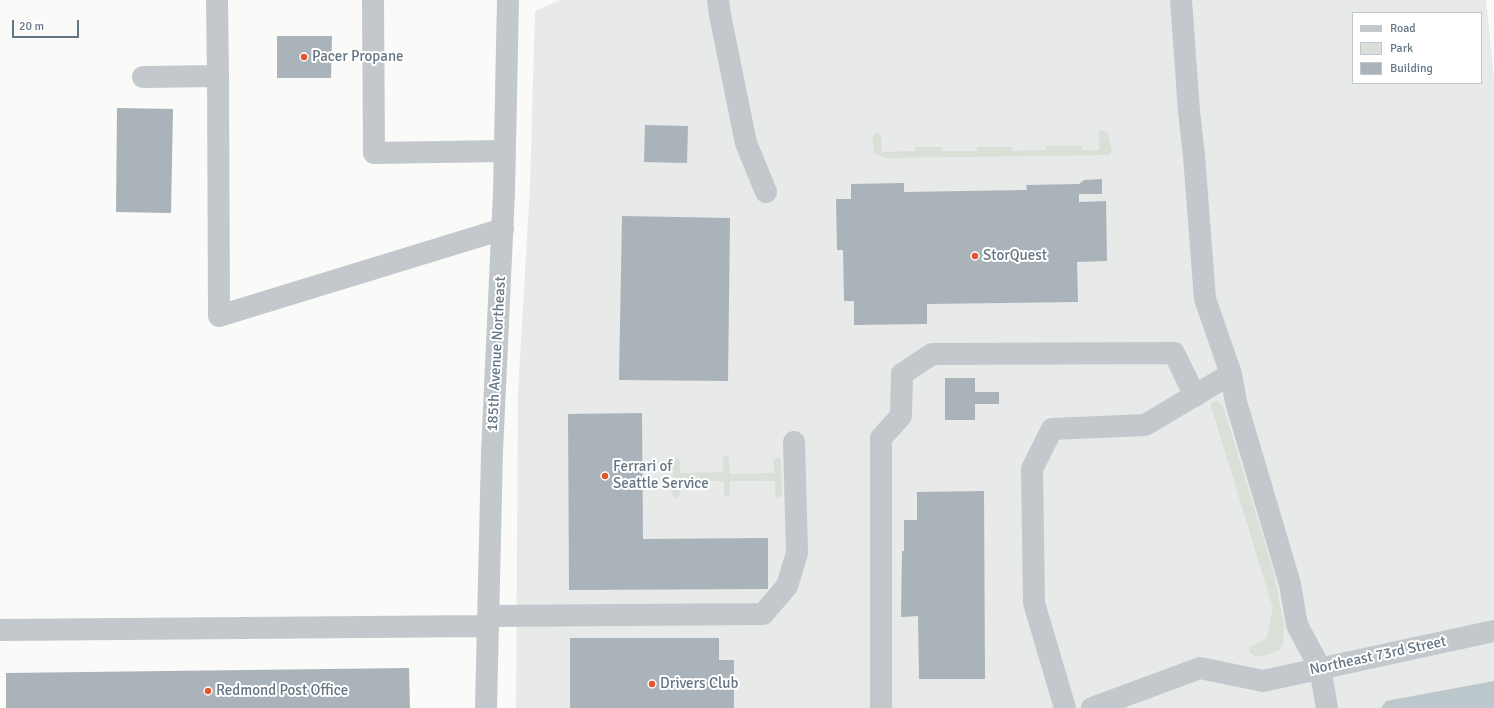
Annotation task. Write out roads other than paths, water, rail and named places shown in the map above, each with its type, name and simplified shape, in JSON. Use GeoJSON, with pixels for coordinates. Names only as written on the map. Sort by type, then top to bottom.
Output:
{"type":"FeatureCollection","features":[{"type":"Feature","properties":{"kind":"street"},"geometry":{"type":"LineString","coordinates":[[217,0],[219,316],[503,229]]}},
{"type":"Feature","properties":{"kind":"street"},"geometry":{"type":"LineString","coordinates":[[373,0],[374,153],[504,151]]}},
{"type":"Feature","properties":{"kind":"street","name":"185th Avenue Northeast"},"geometry":{"type":"LineString","coordinates":[[486,708],[492,452],[503,229],[508,0]]}},
{"type":"Feature","properties":{"kind":"street"},"geometry":{"type":"LineString","coordinates":[[718,0],[746,143],[766,192]]}},
{"type":"Feature","properties":{"kind":"street"},"geometry":{"type":"LineString","coordinates":[[1181,0],[1205,299],[1231,374],[1236,402],[1290,584],[1297,625],[1320,668],[1327,708]]}},
{"type":"Feature","properties":{"kind":"street"},"geometry":{"type":"LineString","coordinates":[[143,77],[218,76]]}},
{"type":"Feature","properties":{"kind":"street"},"geometry":{"type":"LineString","coordinates":[[881,708],[881,438],[901,416],[902,374],[932,354],[1174,353],[1195,396]]}},
{"type":"Feature","properties":{"kind":"street"},"geometry":{"type":"LineString","coordinates":[[1065,708],[1034,603],[1032,469],[1052,429],[1145,425],[1231,374]]}},
{"type":"Feature","properties":{"kind":"street"},"geometry":{"type":"LineString","coordinates":[[0,630],[488,621],[763,614],[787,586],[797,553],[794,442]]}},
{"type":"Feature","properties":{"kind":"street","name":"Northeast 73rd Street"},"geometry":{"type":"LineString","coordinates":[[1092,708],[1200,668],[1263,681],[1494,631]]}},
{"type":"Feature","properties":{"kind":"place","name":"Pacer Propane"},"geometry":{"type":"Point","coordinates":[304,57]}},
{"type":"Feature","properties":{"kind":"place","name":"StorQuest"},"geometry":{"type":"Point","coordinates":[975,256]}},
{"type":"Feature","properties":{"kind":"place","name":"Ferrari of Seattle Service"},"geometry":{"type":"Point","coordinates":[605,476]}},
{"type":"Feature","properties":{"kind":"place","name":"Drivers Club"},"geometry":{"type":"Point","coordinates":[652,684]}},
{"type":"Feature","properties":{"kind":"place","name":"Redmond Post Office"},"geometry":{"type":"Point","coordinates":[208,691]}}]}
